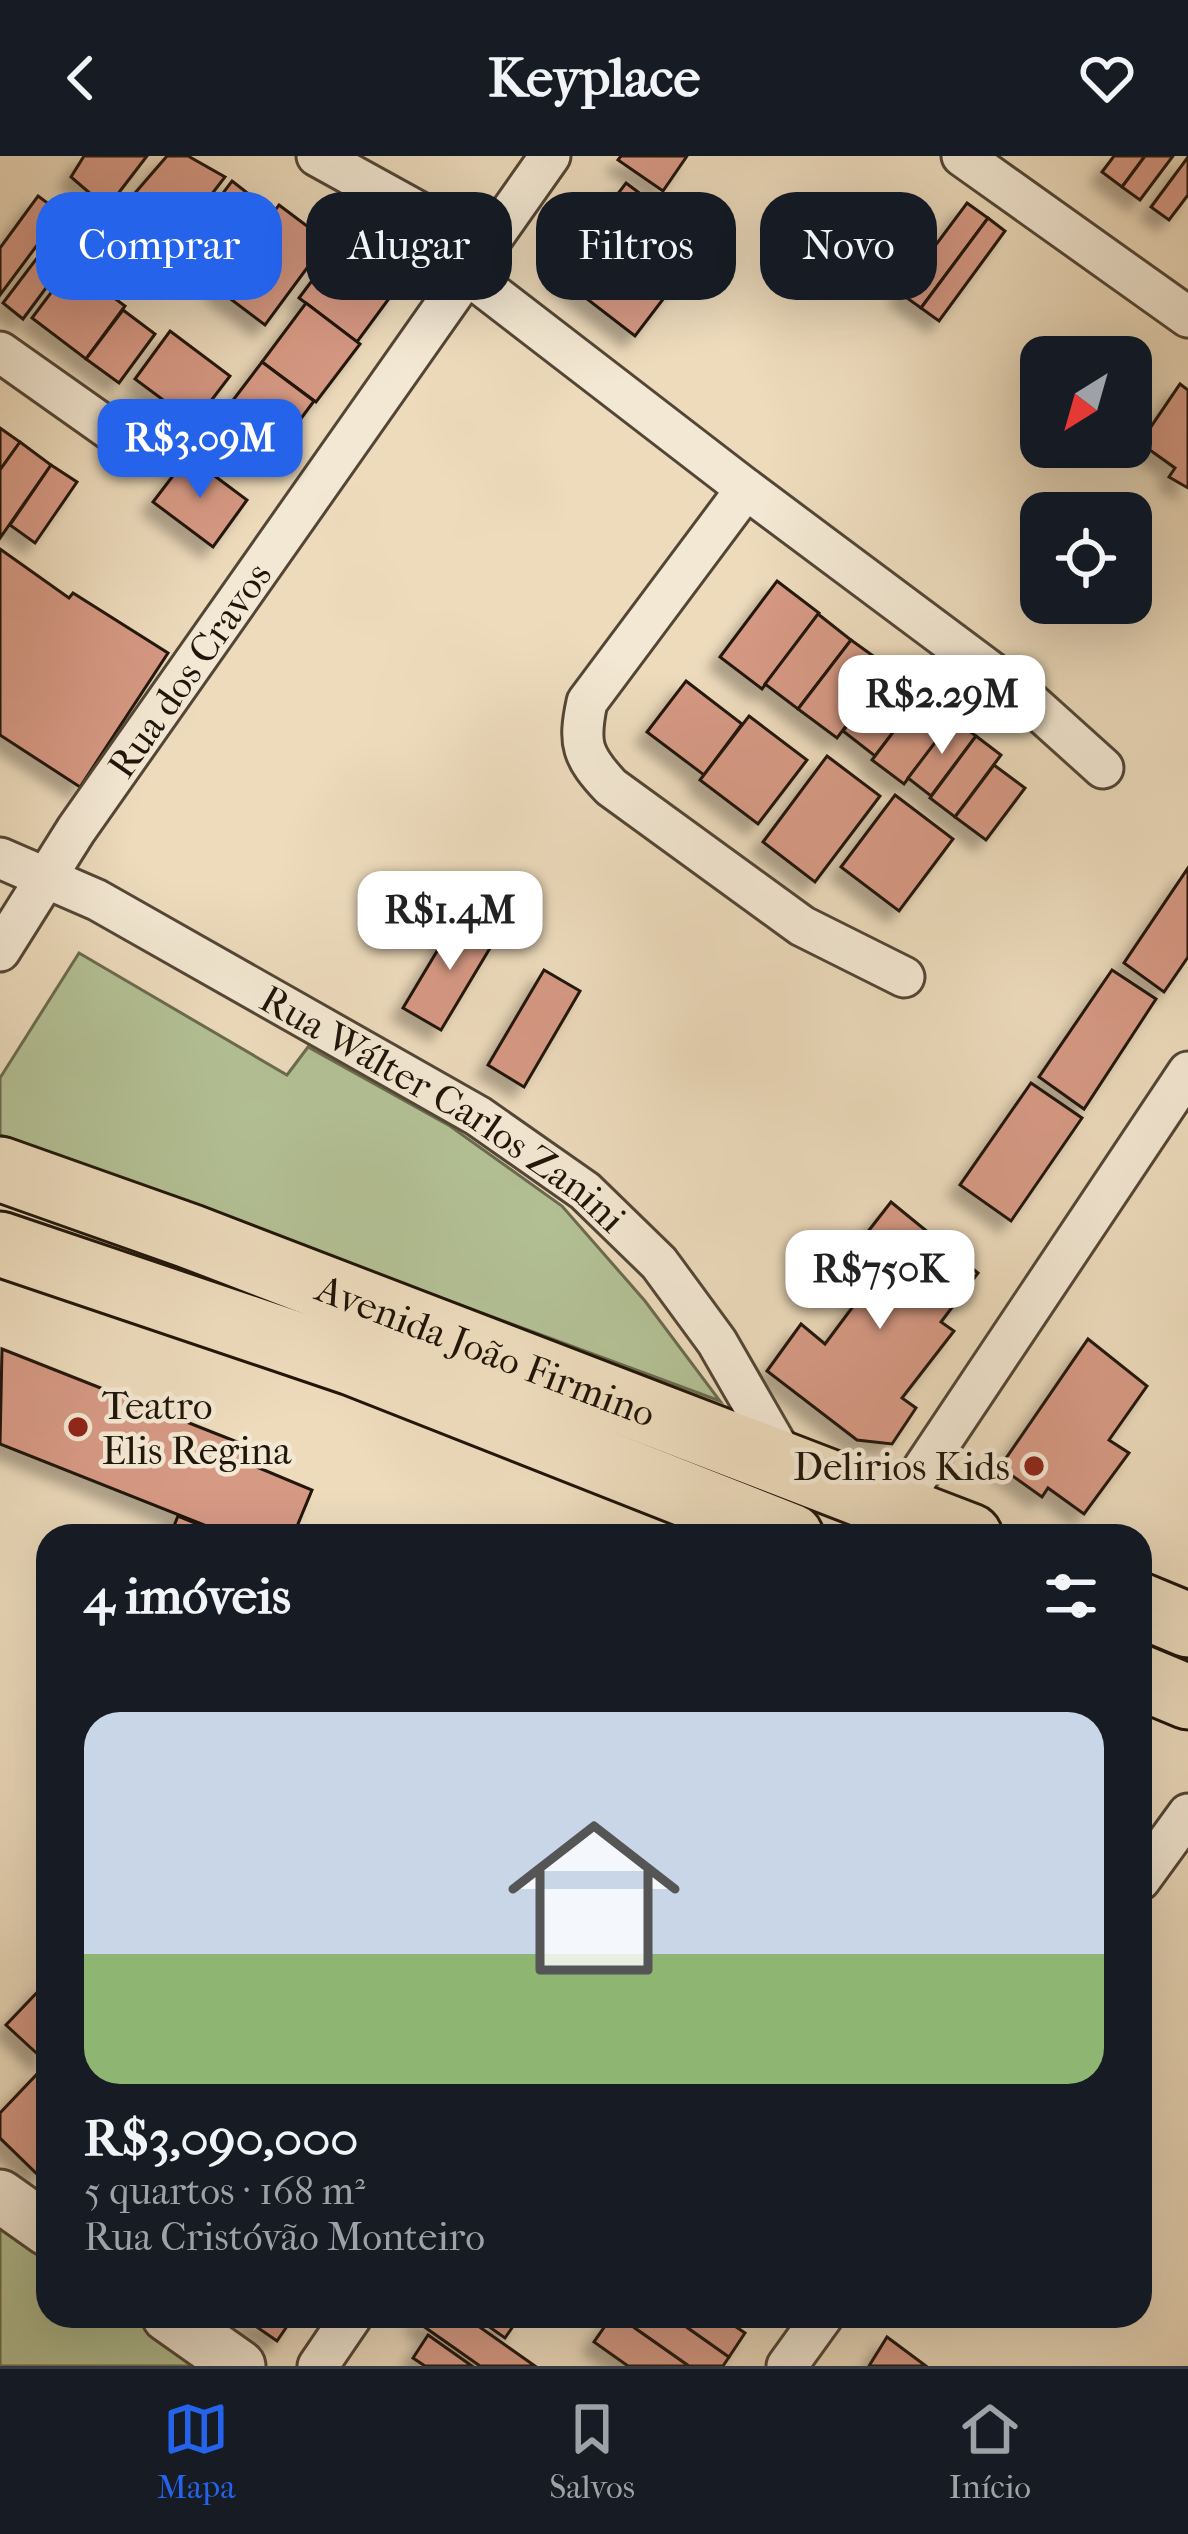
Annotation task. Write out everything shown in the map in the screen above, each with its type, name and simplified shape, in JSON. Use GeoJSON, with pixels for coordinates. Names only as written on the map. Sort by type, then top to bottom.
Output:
{"type":"FeatureCollection","features":[{"type":"Feature","properties":{"kind":"main road","name":"Avenida João Firmino"},"geometry":{"type":"LineString","coordinates":[[0,1169],[189,1236],[790,1469],[888,1521]]}},
{"type":"Feature","properties":{"kind":"main road","name":"Avenida João Firmino"},"geometry":{"type":"LineString","coordinates":[[0,1244],[352,1363],[761,1524]]}},
{"type":"Feature","properties":{"kind":"main road"},"geometry":{"type":"LineString","coordinates":[[1152,1610],[1188,1624]]}},
{"type":"Feature","properties":{"kind":"main road"},"geometry":{"type":"LineString","coordinates":[[1152,1682],[1188,1696]]}},
{"type":"Feature","properties":{"kind":"street"},"geometry":{"type":"LineString","coordinates":[[317,156],[371,192]]}},
{"type":"Feature","properties":{"kind":"street","name":"Rua dos Cravos"},"geometry":{"type":"LineString","coordinates":[[512,209],[550,156]]}},
{"type":"Feature","properties":{"kind":"street"},"geometry":{"type":"LineString","coordinates":[[962,156],[1188,317]]}},
{"type":"Feature","properties":{"kind":"street"},"geometry":{"type":"LineString","coordinates":[[512,292],[746,489],[1022,694],[1102,768]]}},
{"type":"Feature","properties":{"kind":"street","name":"Rua dos Cravos"},"geometry":{"type":"LineString","coordinates":[[0,951],[76,830],[448,300]]}},
{"type":"Feature","properties":{"kind":"street"},"geometry":{"type":"LineString","coordinates":[[0,352],[136,448]]}},
{"type":"Feature","properties":{"kind":"street"},"geometry":{"type":"LineString","coordinates":[[746,489],[587,702],[580,731],[590,764],[611,787],[802,926],[904,977]]}},
{"type":"Feature","properties":{"kind":"street","name":"Rua Wálter Carlos Zanini"},"geometry":{"type":"LineString","coordinates":[[0,858],[97,900],[478,1116],[585,1191],[659,1263],[717,1342],[790,1469]]}},
{"type":"Feature","properties":{"kind":"street"},"geometry":{"type":"LineString","coordinates":[[888,1521],[1188,1072]]}},
{"type":"Feature","properties":{"kind":"street"},"geometry":{"type":"LineString","coordinates":[[1152,1864],[1188,1814]]}},
{"type":"Feature","properties":{"kind":"street"},"geometry":{"type":"LineString","coordinates":[[0,2196],[36,2222]]}},
{"type":"Feature","properties":{"kind":"street"},"geometry":{"type":"LineString","coordinates":[[185,2328],[239,2366]]}},
{"type":"Feature","properties":{"kind":"street"},"geometry":{"type":"LineString","coordinates":[[318,2366],[344,2328]]}},
{"type":"Feature","properties":{"kind":"street"},"geometry":{"type":"LineString","coordinates":[[787,2366],[814,2328]]}},
{"type":"Feature","properties":{"kind":"green space"},"geometry":{"type":"Polygon","coordinates":[[[79,953],[287,1075],[308,1047],[450,1126],[562,1206],[645,1301],[720,1401],[0,1135],[0,1078],[79,953]]]}},
{"type":"Feature","properties":{"kind":"green space"},"geometry":{"type":"Polygon","coordinates":[[[0,2223],[36,2247],[36,2328],[158,2328],[215,2366],[0,2366],[0,2223]]]}},
{"type":"Feature","properties":{"kind":"building"},"geometry":{"type":"Polygon","coordinates":[[[84,156],[147,156],[119,192],[88,192],[71,177],[84,156]]]}},
{"type":"Feature","properties":{"kind":"building"},"geometry":{"type":"Polygon","coordinates":[[[167,156],[188,156],[225,177],[213,192],[136,192],[167,156]]]}},
{"type":"Feature","properties":{"kind":"building"},"geometry":{"type":"Polygon","coordinates":[[[621,156],[687,156],[663,191],[618,160],[621,156]]]}},
{"type":"Feature","properties":{"kind":"building"},"geometry":{"type":"Polygon","coordinates":[[[1114,156],[1145,156],[1122,187],[1102,172],[1114,156]]]}},
{"type":"Feature","properties":{"kind":"building"},"geometry":{"type":"Polygon","coordinates":[[[1145,156],[1173,156],[1140,200],[1122,187],[1145,156]]]}},
{"type":"Feature","properties":{"kind":"building"},"geometry":{"type":"Polygon","coordinates":[[[1188,157],[1188,195],[1169,220],[1151,207],[1188,157]]]}},
{"type":"Feature","properties":{"kind":"building"},"geometry":{"type":"Polygon","coordinates":[[[232,181],[246,192],[224,192],[232,181]]]}},
{"type":"Feature","properties":{"kind":"building"},"geometry":{"type":"Polygon","coordinates":[[[36,199],[36,247],[0,295],[0,248],[36,199]]]}},
{"type":"Feature","properties":{"kind":"building"},"geometry":{"type":"Polygon","coordinates":[[[967,203],[988,218],[937,287],[937,243],[967,203]]]}},
{"type":"Feature","properties":{"kind":"building"},"geometry":{"type":"Polygon","coordinates":[[[282,207],[306,225],[306,269],[265,325],[232,300],[282,300],[282,207]]]}},
{"type":"Feature","properties":{"kind":"building"},"geometry":{"type":"Polygon","coordinates":[[[988,218],[1005,231],[939,321],[921,308],[927,300],[937,300],[937,287],[988,218]]]}},
{"type":"Feature","properties":{"kind":"building"},"geometry":{"type":"Polygon","coordinates":[[[36,259],[37,300],[23,319],[3,303],[36,259]]]}},
{"type":"Feature","properties":{"kind":"building"},"geometry":{"type":"Polygon","coordinates":[[[306,289],[306,300],[388,300],[357,342],[299,298],[306,289]]]}},
{"type":"Feature","properties":{"kind":"building"},"geometry":{"type":"Polygon","coordinates":[[[46,300],[117,300],[125,306],[86,359],[32,318],[46,300]]]}},
{"type":"Feature","properties":{"kind":"building"},"geometry":{"type":"Polygon","coordinates":[[[588,300],[662,300],[635,336],[588,300]]]}},
{"type":"Feature","properties":{"kind":"building"},"geometry":{"type":"Polygon","coordinates":[[[306,303],[360,344],[316,402],[262,362],[306,303]]]}},
{"type":"Feature","properties":{"kind":"building"},"geometry":{"type":"Polygon","coordinates":[[[123,310],[155,334],[119,383],[86,359],[123,310]]]}},
{"type":"Feature","properties":{"kind":"building"},"geometry":{"type":"Polygon","coordinates":[[[170,331],[230,376],[194,423],[135,379],[170,331]]]}},
{"type":"Feature","properties":{"kind":"building"},"geometry":{"type":"Polygon","coordinates":[[[262,362],[314,401],[274,455],[221,416],[262,362]]]}},
{"type":"Feature","properties":{"kind":"building"},"geometry":{"type":"Polygon","coordinates":[[[1180,384],[1188,390],[1188,488],[1169,477],[1175,468],[1152,452],[1152,425],[1180,384]]]}},
{"type":"Feature","properties":{"kind":"building"},"geometry":{"type":"Polygon","coordinates":[[[0,428],[20,442],[0,470],[0,428]]]}},
{"type":"Feature","properties":{"kind":"building"},"geometry":{"type":"Polygon","coordinates":[[[20,442],[51,465],[0,538],[0,470],[20,442]]]}},
{"type":"Feature","properties":{"kind":"building"},"geometry":{"type":"Polygon","coordinates":[[[188,456],[247,500],[213,547],[153,502],[188,456]]]}},
{"type":"Feature","properties":{"kind":"building"},"geometry":{"type":"Polygon","coordinates":[[[51,465],[77,482],[35,543],[10,525],[51,465]]]}},
{"type":"Feature","properties":{"kind":"building"},"geometry":{"type":"Polygon","coordinates":[[[0,549],[69,598],[73,593],[168,653],[80,787],[0,735],[0,549]]]}},
{"type":"Feature","properties":{"kind":"building"},"geometry":{"type":"Polygon","coordinates":[[[777,581],[819,613],[762,689],[720,657],[777,581]]]}},
{"type":"Feature","properties":{"kind":"building"},"geometry":{"type":"Polygon","coordinates":[[[818,614],[851,640],[798,709],[765,684],[818,614]]]}},
{"type":"Feature","properties":{"kind":"building"},"geometry":{"type":"Polygon","coordinates":[[[851,640],[890,668],[837,738],[798,709],[851,640]]]}},
{"type":"Feature","properties":{"kind":"building"},"geometry":{"type":"Polygon","coordinates":[[[890,668],[923,693],[875,756],[843,731],[890,668]]]}},
{"type":"Feature","properties":{"kind":"building"},"geometry":{"type":"Polygon","coordinates":[[[686,681],[742,724],[704,775],[647,732],[686,681]]]}},
{"type":"Feature","properties":{"kind":"building"},"geometry":{"type":"Polygon","coordinates":[[[919,698],[951,722],[904,784],[872,760],[919,698]]]}},
{"type":"Feature","properties":{"kind":"building"},"geometry":{"type":"Polygon","coordinates":[[[749,716],[807,760],[758,824],[700,780],[749,716]]]}},
{"type":"Feature","properties":{"kind":"building"},"geometry":{"type":"Polygon","coordinates":[[[953,719],[976,736],[931,796],[908,778],[953,719]]]}},
{"type":"Feature","properties":{"kind":"building"},"geometry":{"type":"Polygon","coordinates":[[[976,736],[1001,755],[955,817],[930,798],[976,736]]]}},
{"type":"Feature","properties":{"kind":"building"},"geometry":{"type":"Polygon","coordinates":[[[827,756],[880,796],[815,882],[763,842],[827,756]]]}},
{"type":"Feature","properties":{"kind":"building"},"geometry":{"type":"Polygon","coordinates":[[[994,765],[1025,788],[986,840],[955,817],[994,765]]]}},
{"type":"Feature","properties":{"kind":"building"},"geometry":{"type":"Polygon","coordinates":[[[895,795],[953,839],[899,911],[841,867],[895,795]]]}},
{"type":"Feature","properties":{"kind":"building"},"geometry":{"type":"Polygon","coordinates":[[[1188,868],[1188,957],[1164,992],[1124,963],[1188,868]]]}},
{"type":"Feature","properties":{"kind":"building"},"geometry":{"type":"Polygon","coordinates":[[[458,916],[496,938],[441,1030],[403,1008],[458,916]]]}},
{"type":"Feature","properties":{"kind":"building"},"geometry":{"type":"Polygon","coordinates":[[[544,970],[580,991],[524,1087],[488,1065],[544,970]]]}},
{"type":"Feature","properties":{"kind":"building"},"geometry":{"type":"Polygon","coordinates":[[[1112,970],[1156,999],[1084,1109],[1039,1077],[1112,970]]]}},
{"type":"Feature","properties":{"kind":"building"},"geometry":{"type":"Polygon","coordinates":[[[1031,1083],[1082,1118],[1011,1221],[960,1185],[1031,1083]]]}},
{"type":"Feature","properties":{"kind":"building"},"geometry":{"type":"Polygon","coordinates":[[[891,1202],[978,1273],[941,1322],[954,1331],[902,1398],[916,1408],[892,1444],[857,1440],[767,1371],[801,1324],[825,1344],[878,1273],[852,1252],[891,1202]]]}},
{"type":"Feature","properties":{"kind":"building"},"geometry":{"type":"Polygon","coordinates":[[[1088,1339],[1147,1386],[1109,1440],[1129,1453],[1084,1514],[1048,1488],[1042,1497],[1000,1467],[1088,1339]]]}},
{"type":"Feature","properties":{"kind":"building"},"geometry":{"type":"Polygon","coordinates":[[[2,1349],[255,1449],[252,1465],[312,1490],[298,1524],[202,1524],[0,1444],[2,1349]]]}},
{"type":"Feature","properties":{"kind":"building"},"geometry":{"type":"Polygon","coordinates":[[[36,1994],[36,2053],[6,2025],[36,1994]]]}},
{"type":"Feature","properties":{"kind":"building"},"geometry":{"type":"Polygon","coordinates":[[[36,2075],[36,2173],[0,2138],[0,2113],[36,2075]]]}},
{"type":"Feature","properties":{"kind":"building"},"geometry":{"type":"Polygon","coordinates":[[[258,2328],[286,2328],[277,2341],[258,2328]]]}},
{"type":"Feature","properties":{"kind":"building"},"geometry":{"type":"Polygon","coordinates":[[[426,2328],[481,2328],[535,2366],[480,2366],[426,2328]]]}},
{"type":"Feature","properties":{"kind":"building"},"geometry":{"type":"Polygon","coordinates":[[[491,2328],[512,2328],[505,2338],[491,2328]]]}},
{"type":"Feature","properties":{"kind":"building"},"geometry":{"type":"Polygon","coordinates":[[[604,2328],[635,2328],[689,2366],[628,2366],[594,2342],[604,2328]]]}},
{"type":"Feature","properties":{"kind":"building"},"geometry":{"type":"Polygon","coordinates":[[[635,2328],[688,2328],[729,2357],[723,2366],[689,2366],[635,2328]]]}},
{"type":"Feature","properties":{"kind":"building"},"geometry":{"type":"Polygon","coordinates":[[[688,2328],[738,2328],[745,2333],[729,2357],[688,2328]]]}},
{"type":"Feature","properties":{"kind":"building"},"geometry":{"type":"Polygon","coordinates":[[[428,2335],[472,2366],[425,2366],[413,2358],[428,2335]]]}},
{"type":"Feature","properties":{"kind":"building"},"geometry":{"type":"Polygon","coordinates":[[[887,2337],[926,2366],[869,2366],[887,2337]]]}},
{"type":"Feature","properties":{"kind":"place","name":"Teatro Elis Regina"},"geometry":{"type":"Point","coordinates":[78,1427]}},
{"type":"Feature","properties":{"kind":"place","name":"Delirios Kids"},"geometry":{"type":"Point","coordinates":[1034,1466]}}]}
